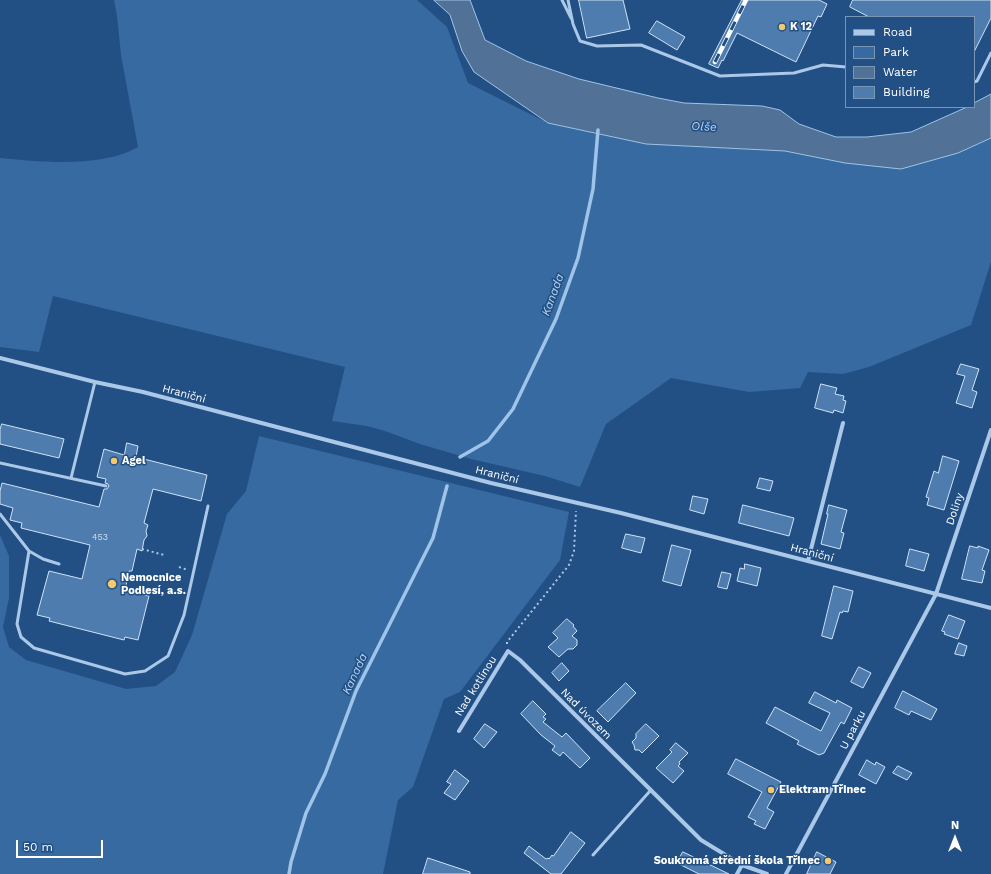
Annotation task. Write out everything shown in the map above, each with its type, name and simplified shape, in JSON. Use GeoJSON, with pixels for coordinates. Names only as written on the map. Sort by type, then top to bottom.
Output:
{"type":"FeatureCollection","features":[{"type":"Feature","properties":{"kind":"street","name":"Hraniční"},"geometry":{"type":"LineString","coordinates":[[0,358],[95,382],[143,392],[483,481],[577,503],[991,608]]}},
{"type":"Feature","properties":{"kind":"street"},"geometry":{"type":"LineString","coordinates":[[808,561],[843,423]]}},
{"type":"Feature","properties":{"kind":"street","name":"Doliny"},"geometry":{"type":"LineString","coordinates":[[936,594],[991,430]]}},
{"type":"Feature","properties":{"kind":"street","name":"U parku"},"geometry":{"type":"LineString","coordinates":[[786,874],[936,594]]}},
{"type":"Feature","properties":{"kind":"street","name":"Nad kotlinou"},"geometry":{"type":"LineString","coordinates":[[459,731],[508,651]]}},
{"type":"Feature","properties":{"kind":"street","name":"Nad úvozem"},"geometry":{"type":"LineString","coordinates":[[508,651],[520,660],[650,792],[701,840],[742,865],[767,874]]}},
{"type":"Feature","properties":{"kind":"street"},"geometry":{"type":"LineString","coordinates":[[737,874],[742,865]]}},
{"type":"Feature","properties":{"kind":"lane"},"geometry":{"type":"LineString","coordinates":[[562,0],[580,41],[597,46],[641,45],[720,76],[794,74],[823,65],[845,67]]}},
{"type":"Feature","properties":{"kind":"lane"},"geometry":{"type":"LineString","coordinates":[[568,0],[573,24]]}},
{"type":"Feature","properties":{"kind":"lane"},"geometry":{"type":"LineString","coordinates":[[975,82],[977,81],[991,53]]}},
{"type":"Feature","properties":{"kind":"lane"},"geometry":{"type":"LineString","coordinates":[[71,478],[95,382]]}},
{"type":"Feature","properties":{"kind":"lane"},"geometry":{"type":"LineString","coordinates":[[0,463],[106,486]]}},
{"type":"Feature","properties":{"kind":"lane"},"geometry":{"type":"LineString","coordinates":[[29,551],[17,624],[21,637],[34,648],[125,674],[145,671],[168,656],[184,615],[208,506]]}},
{"type":"Feature","properties":{"kind":"lane"},"geometry":{"type":"LineString","coordinates":[[0,514],[29,551],[43,559],[59,564]]}},
{"type":"Feature","properties":{"kind":"lane"},"geometry":{"type":"LineString","coordinates":[[593,855],[650,792]]}},
{"type":"Feature","properties":{"kind":"path"},"geometry":{"type":"LineString","coordinates":[[508,651],[507,642],[569,565],[574,551],[577,503]]}},
{"type":"Feature","properties":{"kind":"path"},"geometry":{"type":"LineString","coordinates":[[142,550],[164,555]]}},
{"type":"Feature","properties":{"kind":"green space"},"geometry":{"type":"Polygon","coordinates":[[[114,0],[417,0],[447,27],[468,83],[548,123],[646,144],[785,151],[845,163],[958,153],[991,138],[991,262],[971,325],[869,367],[843,374],[808,372],[800,388],[749,392],[671,378],[606,424],[580,487],[545,476],[471,459],[367,426],[332,421],[345,367],[53,296],[39,352],[0,347],[0,158],[52,162],[90,161],[124,154],[138,147],[121,55],[114,0]]]}},
{"type":"Feature","properties":{"kind":"green space"},"geometry":{"type":"Polygon","coordinates":[[[259,436],[569,512],[560,560],[460,692],[444,699],[413,787],[398,800],[383,874],[0,874],[0,535],[9,556],[9,598],[3,627],[9,647],[26,660],[126,689],[156,686],[175,672],[192,635],[227,514],[246,491],[259,436]]]}},
{"type":"Feature","properties":{"kind":"water","name":"Olše"},"geometry":{"type":"Polygon","coordinates":[[[434,0],[470,0],[485,40],[526,61],[579,79],[684,103],[762,106],[780,110],[799,124],[836,137],[867,137],[911,132],[965,108],[975,108],[975,102],[991,94],[991,138],[958,153],[901,169],[845,163],[785,151],[646,144],[548,123],[474,72],[462,51],[450,15],[434,0]]]}},
{"type":"Feature","properties":{"kind":"building"},"geometry":{"type":"Polygon","coordinates":[[[579,0],[623,0],[630,29],[587,38],[579,0]]]}},
{"type":"Feature","properties":{"kind":"building","name":"K 12"},"geometry":{"type":"Polygon","coordinates":[[[742,0],[819,0],[827,4],[821,17],[818,16],[796,62],[737,33],[718,68],[709,64],[742,0]]]}},
{"type":"Feature","properties":{"kind":"building"},"geometry":{"type":"Polygon","coordinates":[[[853,0],[991,0],[991,18],[975,50],[975,16],[867,16],[850,7],[853,0]]]}},
{"type":"Feature","properties":{"kind":"building"},"geometry":{"type":"Polygon","coordinates":[[[657,21],[685,37],[677,50],[649,33],[657,21]]]}},
{"type":"Feature","properties":{"kind":"building"},"geometry":{"type":"Polygon","coordinates":[[[961,364],[979,369],[972,390],[977,392],[972,408],[956,403],[965,376],[957,374],[961,364]]]}},
{"type":"Feature","properties":{"kind":"building"},"geometry":{"type":"Polygon","coordinates":[[[821,384],[837,388],[835,394],[844,396],[843,400],[846,401],[843,413],[834,410],[833,413],[815,408],[821,384]]]}},
{"type":"Feature","properties":{"kind":"building"},"geometry":{"type":"Polygon","coordinates":[[[2,424],[64,439],[59,458],[0,444],[0,430],[2,424]]]}},
{"type":"Feature","properties":{"kind":"building"},"geometry":{"type":"Polygon","coordinates":[[[127,443],[138,446],[136,457],[207,475],[201,501],[153,489],[144,523],[148,525],[146,531],[147,536],[144,540],[142,551],[137,549],[132,571],[129,571],[125,590],[149,596],[138,640],[125,637],[124,640],[49,621],[50,618],[37,615],[49,571],[82,579],[90,545],[21,528],[22,523],[10,520],[13,508],[0,504],[0,491],[2,483],[99,507],[104,489],[107,489],[109,486],[105,483],[106,479],[97,477],[104,449],[124,455],[127,443]]]}},
{"type":"Feature","properties":{"kind":"building"},"geometry":{"type":"Polygon","coordinates":[[[943,456],[959,461],[944,510],[927,505],[929,498],[926,497],[934,471],[938,473],[943,456]]]}},
{"type":"Feature","properties":{"kind":"building"},"geometry":{"type":"Polygon","coordinates":[[[760,478],[773,481],[770,491],[757,488],[760,478]]]}},
{"type":"Feature","properties":{"kind":"building"},"geometry":{"type":"Polygon","coordinates":[[[693,496],[708,499],[704,514],[690,510],[693,496]]]}},
{"type":"Feature","properties":{"kind":"building"},"geometry":{"type":"Polygon","coordinates":[[[743,505],[794,518],[789,536],[739,523],[743,505]]]}},
{"type":"Feature","properties":{"kind":"building"},"geometry":{"type":"Polygon","coordinates":[[[829,505],[847,510],[841,532],[844,533],[840,549],[821,544],[829,505]]]}},
{"type":"Feature","properties":{"kind":"building"},"geometry":{"type":"Polygon","coordinates":[[[626,534],[645,538],[641,553],[622,548],[626,534]]]}},
{"type":"Feature","properties":{"kind":"building"},"geometry":{"type":"Polygon","coordinates":[[[672,545],[691,550],[681,586],[663,581],[672,545]]]}},
{"type":"Feature","properties":{"kind":"building"},"geometry":{"type":"Polygon","coordinates":[[[970,546],[978,548],[978,546],[989,550],[982,570],[985,571],[982,583],[962,579],[970,546]]]}},
{"type":"Feature","properties":{"kind":"building"},"geometry":{"type":"Polygon","coordinates":[[[910,549],[929,554],[924,571],[906,566],[910,549]]]}},
{"type":"Feature","properties":{"kind":"building"},"geometry":{"type":"Polygon","coordinates":[[[745,564],[761,568],[757,586],[737,581],[740,568],[744,569],[745,564]]]}},
{"type":"Feature","properties":{"kind":"building"},"geometry":{"type":"Polygon","coordinates":[[[722,572],[731,574],[727,589],[718,587],[722,572]]]}},
{"type":"Feature","properties":{"kind":"building"},"geometry":{"type":"Polygon","coordinates":[[[834,586],[853,591],[848,612],[840,612],[832,639],[822,636],[834,586]]]}},
{"type":"Feature","properties":{"kind":"building"},"geometry":{"type":"Polygon","coordinates":[[[949,615],[965,621],[958,639],[944,634],[945,632],[942,631],[949,615]]]}},
{"type":"Feature","properties":{"kind":"building"},"geometry":{"type":"Polygon","coordinates":[[[567,619],[574,625],[573,626],[577,631],[572,636],[577,640],[577,645],[573,649],[568,649],[559,657],[548,647],[558,638],[553,633],[567,619]]]}},
{"type":"Feature","properties":{"kind":"building"},"geometry":{"type":"Polygon","coordinates":[[[959,643],[967,646],[964,656],[955,654],[959,643]]]}},
{"type":"Feature","properties":{"kind":"building"},"geometry":{"type":"Polygon","coordinates":[[[562,663],[569,671],[559,681],[552,673],[562,663]]]}},
{"type":"Feature","properties":{"kind":"building"},"geometry":{"type":"Polygon","coordinates":[[[859,667],[871,673],[863,688],[851,682],[859,667]]]}},
{"type":"Feature","properties":{"kind":"building"},"geometry":{"type":"Polygon","coordinates":[[[626,683],[636,693],[608,722],[597,711],[626,683]]]}},
{"type":"Feature","properties":{"kind":"building"},"geometry":{"type":"Polygon","coordinates":[[[903,691],[937,709],[931,720],[911,711],[909,715],[895,708],[903,691]]]}},
{"type":"Feature","properties":{"kind":"building"},"geometry":{"type":"Polygon","coordinates":[[[815,692],[836,703],[837,700],[852,708],[844,724],[841,722],[824,753],[819,755],[797,744],[799,741],[766,723],[775,707],[821,731],[830,713],[809,703],[815,692]]]}},
{"type":"Feature","properties":{"kind":"building"},"geometry":{"type":"Polygon","coordinates":[[[533,701],[546,714],[543,717],[546,719],[543,722],[562,737],[566,733],[590,758],[580,768],[563,752],[560,756],[552,750],[555,746],[541,735],[521,714],[533,701]]]}},
{"type":"Feature","properties":{"kind":"building"},"geometry":{"type":"Polygon","coordinates":[[[485,724],[497,732],[484,748],[474,739],[485,724]]]}},
{"type":"Feature","properties":{"kind":"building"},"geometry":{"type":"Polygon","coordinates":[[[646,724],[659,736],[642,753],[639,750],[635,750],[632,742],[636,738],[636,734],[646,724]]]}},
{"type":"Feature","properties":{"kind":"building"},"geometry":{"type":"Polygon","coordinates":[[[676,743],[688,753],[679,762],[680,764],[678,766],[684,771],[673,783],[656,768],[672,752],[670,750],[676,743]]]}},
{"type":"Feature","properties":{"kind":"building"},"geometry":{"type":"Polygon","coordinates":[[[736,759],[781,782],[767,808],[774,812],[765,829],[754,824],[756,821],[748,817],[762,792],[728,774],[736,759]]]}},
{"type":"Feature","properties":{"kind":"building"},"geometry":{"type":"Polygon","coordinates":[[[867,760],[875,765],[876,762],[885,767],[876,784],[859,775],[867,760]]]}},
{"type":"Feature","properties":{"kind":"building"},"geometry":{"type":"Polygon","coordinates":[[[898,766],[912,773],[907,780],[893,773],[898,766]]]}},
{"type":"Feature","properties":{"kind":"building"},"geometry":{"type":"Polygon","coordinates":[[[455,770],[469,781],[455,800],[444,793],[451,784],[447,782],[455,770]]]}},
{"type":"Feature","properties":{"kind":"building"},"geometry":{"type":"Polygon","coordinates":[[[571,832],[585,843],[561,874],[551,874],[524,853],[529,846],[546,859],[549,859],[552,855],[553,856],[571,832]]]}},
{"type":"Feature","properties":{"kind":"building"},"geometry":{"type":"Polygon","coordinates":[[[683,852],[729,874],[699,874],[677,863],[683,852]]]}},
{"type":"Feature","properties":{"kind":"building"},"geometry":{"type":"Polygon","coordinates":[[[817,852],[836,862],[830,874],[807,874],[817,852]]]}},
{"type":"Feature","properties":{"kind":"building"},"geometry":{"type":"Polygon","coordinates":[[[428,858],[470,872],[470,874],[423,874],[428,858]]]}},
{"type":"Feature","properties":{"kind":"waterway","name":"Kanada"},"geometry":{"type":"LineString","coordinates":[[460,457],[488,441],[513,409],[556,319],[578,258],[593,189],[598,130]]}},
{"type":"Feature","properties":{"kind":"waterway","name":"Kanada"},"geometry":{"type":"LineString","coordinates":[[289,874],[291,862],[306,813],[325,774],[356,691],[433,538],[447,486]]}},
{"type":"Feature","properties":{"kind":"railway"},"geometry":{"type":"LineString","coordinates":[[715,62],[746,0]]}},
{"type":"Feature","properties":{"kind":"place","name":"K 12"},"geometry":{"type":"Point","coordinates":[782,27]}},
{"type":"Feature","properties":{"kind":"place","name":"Agel"},"geometry":{"type":"Point","coordinates":[114,461]}},
{"type":"Feature","properties":{"kind":"place","name":"Nemocnice Podlesí, a.s."},"geometry":{"type":"Point","coordinates":[112,584]}},
{"type":"Feature","properties":{"kind":"place","name":"Elektram Třinec"},"geometry":{"type":"Point","coordinates":[771,790]}},
{"type":"Feature","properties":{"kind":"place","name":"Soukromá střední škola Třinec"},"geometry":{"type":"Point","coordinates":[828,861]}}]}
